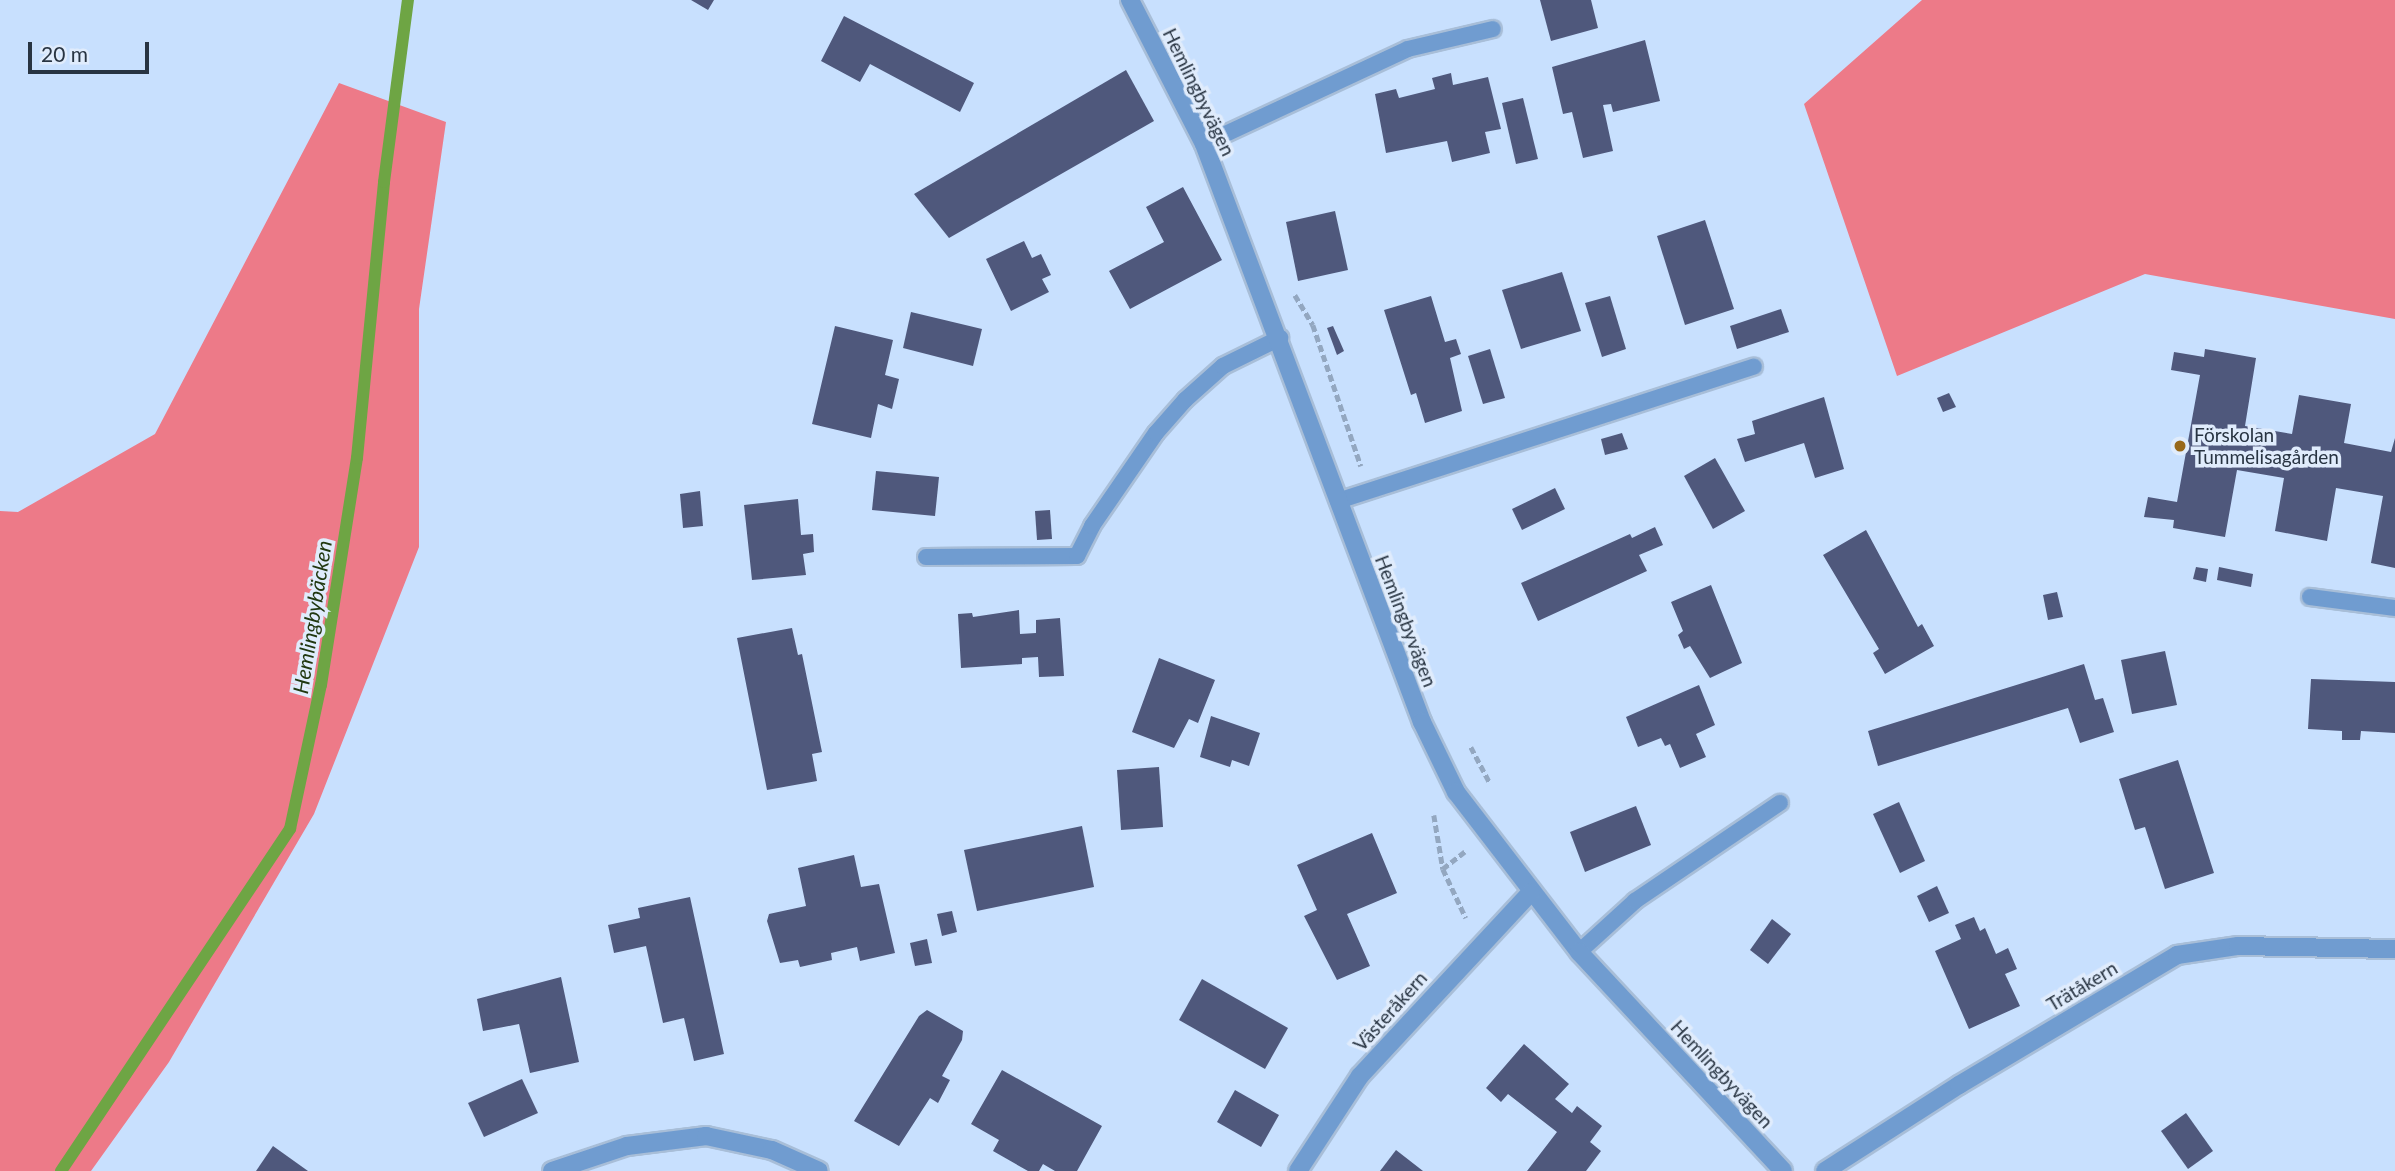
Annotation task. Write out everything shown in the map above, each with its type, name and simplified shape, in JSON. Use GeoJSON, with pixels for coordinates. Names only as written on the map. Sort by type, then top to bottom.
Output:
{"type":"FeatureCollection","features":[{"type":"Feature","properties":{"kind":"street","name":"Hemlingbyvägen"},"geometry":{"type":"LineString","coordinates":[[1130,0],[1204,144],[1280,338],[1338,501],[1422,722],[1456,792],[1485,836],[1579,952],[1783,1171]]}},
{"type":"Feature","properties":{"kind":"street","name":"Västeråkern"},"geometry":{"type":"LineString","coordinates":[[1298,1171],[1360,1076],[1478,944],[1530,893]]}},
{"type":"Feature","properties":{"kind":"street","name":"Trätåkern"},"geometry":{"type":"LineString","coordinates":[[1825,1171],[1958,1085],[2178,955],[2238,946],[2395,949]]}},
{"type":"Feature","properties":{"kind":"street"},"geometry":{"type":"LineString","coordinates":[[552,1171],[627,1146],[706,1136],[772,1150],[819,1171]]}},
{"type":"Feature","properties":{"kind":"lane"},"geometry":{"type":"LineString","coordinates":[[1204,144],[1408,49],[1493,29]]}},
{"type":"Feature","properties":{"kind":"lane"},"geometry":{"type":"LineString","coordinates":[[926,558],[1077,556],[1092,526],[1157,433],[1185,400],[1223,366],[1280,338]]}},
{"type":"Feature","properties":{"kind":"lane"},"geometry":{"type":"LineString","coordinates":[[1338,501],[1754,367]]}},
{"type":"Feature","properties":{"kind":"lane"},"geometry":{"type":"LineString","coordinates":[[2310,597],[2395,608]]}},
{"type":"Feature","properties":{"kind":"lane"},"geometry":{"type":"LineString","coordinates":[[1579,952],[1636,901],[1780,803]]}},
{"type":"Feature","properties":{"kind":"path"},"geometry":{"type":"LineString","coordinates":[[1289,285],[1313,325],[1358,454],[1366,491]]}},
{"type":"Feature","properties":{"kind":"path"},"geometry":{"type":"LineString","coordinates":[[1465,735],[1493,789]]}},
{"type":"Feature","properties":{"kind":"path"},"geometry":{"type":"LineString","coordinates":[[1478,944],[1443,869],[1485,836]]}},
{"type":"Feature","properties":{"kind":"shaded area"},"geometry":{"type":"Polygon","coordinates":[[[1922,0],[2395,0],[2395,319],[2145,274],[1897,376],[1804,104],[1922,0]]]}},
{"type":"Feature","properties":{"kind":"shaded area"},"geometry":{"type":"Polygon","coordinates":[[[339,83],[446,122],[419,309],[419,547],[314,814],[169,1062],[91,1171],[0,1171],[0,511],[18,512],[155,434],[339,83]]]}},
{"type":"Feature","properties":{"kind":"building"},"geometry":{"type":"Polygon","coordinates":[[[691,0],[714,0],[708,10],[691,0]]]}},
{"type":"Feature","properties":{"kind":"building"},"geometry":{"type":"Polygon","coordinates":[[[1540,0],[1591,0],[1598,28],[1551,41],[1540,0]]]}},
{"type":"Feature","properties":{"kind":"building"},"geometry":{"type":"Polygon","coordinates":[[[844,16],[974,83],[960,112],[870,64],[860,82],[821,61],[844,16]]]}},
{"type":"Feature","properties":{"kind":"building"},"geometry":{"type":"Polygon","coordinates":[[[1645,40],[1660,101],[1613,112],[1611,104],[1603,105],[1613,151],[1583,158],[1572,112],[1563,114],[1552,67],[1645,40]]]}},
{"type":"Feature","properties":{"kind":"building"},"geometry":{"type":"Polygon","coordinates":[[[1126,70],[1154,121],[949,238],[914,194],[1126,70]]]}},
{"type":"Feature","properties":{"kind":"building"},"geometry":{"type":"Polygon","coordinates":[[[1451,73],[1453,85],[1488,77],[1501,129],[1485,132],[1490,153],[1452,162],[1447,141],[1386,153],[1375,94],[1396,89],[1399,98],[1435,89],[1432,78],[1451,73]]]}},
{"type":"Feature","properties":{"kind":"building"},"geometry":{"type":"Polygon","coordinates":[[[1523,98],[1538,159],[1516,164],[1502,103],[1523,98]]]}},
{"type":"Feature","properties":{"kind":"building"},"geometry":{"type":"Polygon","coordinates":[[[1183,187],[1222,260],[1130,309],[1109,271],[1164,242],[1146,207],[1183,187]]]}},
{"type":"Feature","properties":{"kind":"building"},"geometry":{"type":"Polygon","coordinates":[[[1335,211],[1348,270],[1298,281],[1286,222],[1335,211]]]}},
{"type":"Feature","properties":{"kind":"building"},"geometry":{"type":"Polygon","coordinates":[[[1705,220],[1734,309],[1685,325],[1657,236],[1705,220]]]}},
{"type":"Feature","properties":{"kind":"building"},"geometry":{"type":"Polygon","coordinates":[[[1024,241],[1032,258],[1041,254],[1051,275],[1042,279],[1049,292],[1011,311],[986,259],[1024,241]]]}},
{"type":"Feature","properties":{"kind":"building"},"geometry":{"type":"Polygon","coordinates":[[[1562,272],[1581,331],[1521,349],[1502,290],[1562,272]]]}},
{"type":"Feature","properties":{"kind":"building"},"geometry":{"type":"Polygon","coordinates":[[[1431,296],[1445,342],[1456,339],[1461,354],[1450,358],[1462,411],[1425,423],[1416,393],[1411,395],[1384,310],[1431,296]]]}},
{"type":"Feature","properties":{"kind":"building"},"geometry":{"type":"Polygon","coordinates":[[[1610,296],[1626,349],[1602,357],[1585,303],[1610,296]]]}},
{"type":"Feature","properties":{"kind":"building"},"geometry":{"type":"Polygon","coordinates":[[[1781,309],[1789,332],[1737,349],[1730,326],[1781,309]]]}},
{"type":"Feature","properties":{"kind":"building"},"geometry":{"type":"Polygon","coordinates":[[[911,312],[982,329],[973,366],[903,348],[911,312]]]}},
{"type":"Feature","properties":{"kind":"building"},"geometry":{"type":"Polygon","coordinates":[[[835,326],[893,340],[885,375],[899,379],[892,409],[878,404],[871,438],[812,424],[835,326]]]}},
{"type":"Feature","properties":{"kind":"building"},"geometry":{"type":"Polygon","coordinates":[[[1333,326],[1344,351],[1337,355],[1327,328],[1333,326]]]}},
{"type":"Feature","properties":{"kind":"building"},"geometry":{"type":"Polygon","coordinates":[[[1490,349],[1505,398],[1483,404],[1468,356],[1490,349]]]}},
{"type":"Feature","properties":{"kind":"building"},"geometry":{"type":"Polygon","coordinates":[[[2205,349],[2256,358],[2245,426],[2292,434],[2299,395],[2351,404],[2344,443],[2391,452],[2395,438],[2395,568],[2371,563],[2383,496],[2336,488],[2327,541],[2275,531],[2284,478],[2237,470],[2225,537],[2173,528],[2174,520],[2144,517],[2148,497],[2177,502],[2200,375],[2171,370],[2174,352],[2204,357],[2205,349]]]}},
{"type":"Feature","properties":{"kind":"building"},"geometry":{"type":"Polygon","coordinates":[[[1949,393],[1956,407],[1943,412],[1937,398],[1949,393]]]}},
{"type":"Feature","properties":{"kind":"building"},"geometry":{"type":"Polygon","coordinates":[[[1824,397],[1844,469],[1815,478],[1804,443],[1745,462],[1737,439],[1755,434],[1752,421],[1824,397]]]}},
{"type":"Feature","properties":{"kind":"building"},"geometry":{"type":"Polygon","coordinates":[[[1622,433],[1628,449],[1605,455],[1601,439],[1622,433]]]}},
{"type":"Feature","properties":{"kind":"building"},"geometry":{"type":"Polygon","coordinates":[[[1715,458],[1745,511],[1713,529],[1684,476],[1715,458]]]}},
{"type":"Feature","properties":{"kind":"building"},"geometry":{"type":"Polygon","coordinates":[[[876,471],[939,477],[935,516],[872,510],[876,471]]]}},
{"type":"Feature","properties":{"kind":"building"},"geometry":{"type":"Polygon","coordinates":[[[1555,488],[1565,509],[1522,530],[1512,509],[1555,488]]]}},
{"type":"Feature","properties":{"kind":"building"},"geometry":{"type":"Polygon","coordinates":[[[700,491],[703,526],[683,528],[680,494],[700,491]]]}},
{"type":"Feature","properties":{"kind":"building"},"geometry":{"type":"Polygon","coordinates":[[[798,499],[801,535],[813,534],[814,552],[803,554],[806,575],[752,580],[744,505],[798,499]]]}},
{"type":"Feature","properties":{"kind":"building"},"geometry":{"type":"Polygon","coordinates":[[[1050,510],[1052,539],[1037,540],[1035,511],[1050,510]]]}},
{"type":"Feature","properties":{"kind":"building"},"geometry":{"type":"Polygon","coordinates":[[[1655,527],[1663,545],[1639,555],[1647,571],[1538,621],[1521,583],[1630,534],[1632,538],[1655,527]]]}},
{"type":"Feature","properties":{"kind":"building"},"geometry":{"type":"Polygon","coordinates":[[[1866,530],[1918,627],[1922,624],[1934,646],[1885,674],[1873,653],[1879,649],[1823,555],[1866,530]]]}},
{"type":"Feature","properties":{"kind":"building"},"geometry":{"type":"Polygon","coordinates":[[[2196,567],[2208,569],[2206,582],[2193,579],[2196,567]]]}},
{"type":"Feature","properties":{"kind":"building"},"geometry":{"type":"Polygon","coordinates":[[[2219,567],[2253,574],[2251,587],[2217,580],[2219,567]]]}},
{"type":"Feature","properties":{"kind":"building"},"geometry":{"type":"Polygon","coordinates":[[[1711,585],[1742,663],[1710,678],[1690,646],[1684,649],[1678,635],[1683,631],[1671,602],[1711,585]]]}},
{"type":"Feature","properties":{"kind":"building"},"geometry":{"type":"Polygon","coordinates":[[[2057,592],[2063,617],[2048,620],[2043,595],[2057,592]]]}},
{"type":"Feature","properties":{"kind":"building"},"geometry":{"type":"Polygon","coordinates":[[[1019,610],[1020,634],[1036,633],[1036,620],[1060,618],[1064,676],[1039,677],[1038,657],[1022,658],[1022,664],[961,668],[958,614],[972,613],[973,617],[1019,610]]]}},
{"type":"Feature","properties":{"kind":"building"},"geometry":{"type":"Polygon","coordinates":[[[792,628],[798,655],[802,654],[822,752],[812,754],[817,781],[767,790],[737,638],[792,628]]]}},
{"type":"Feature","properties":{"kind":"building"},"geometry":{"type":"Polygon","coordinates":[[[2165,651],[2177,705],[2132,714],[2121,660],[2165,651]]]}},
{"type":"Feature","properties":{"kind":"building"},"geometry":{"type":"Polygon","coordinates":[[[1159,658],[1215,680],[1198,723],[1189,719],[1174,748],[1132,732],[1159,658]]]}},
{"type":"Feature","properties":{"kind":"building"},"geometry":{"type":"Polygon","coordinates":[[[2084,664],[2095,700],[2103,698],[2114,732],[2080,743],[2068,708],[1878,766],[1868,731],[2084,664]]]}},
{"type":"Feature","properties":{"kind":"building"},"geometry":{"type":"Polygon","coordinates":[[[2311,679],[2395,682],[2395,733],[2361,731],[2360,740],[2342,740],[2342,731],[2308,729],[2311,679]]]}},
{"type":"Feature","properties":{"kind":"building"},"geometry":{"type":"Polygon","coordinates":[[[1699,685],[1715,725],[1696,734],[1706,757],[1680,768],[1670,744],[1665,746],[1661,738],[1638,747],[1626,717],[1699,685]]]}},
{"type":"Feature","properties":{"kind":"building"},"geometry":{"type":"Polygon","coordinates":[[[1211,716],[1260,733],[1249,766],[1232,760],[1230,767],[1200,757],[1211,716]]]}},
{"type":"Feature","properties":{"kind":"building"},"geometry":{"type":"Polygon","coordinates":[[[2178,760],[2214,873],[2165,889],[2145,827],[2135,830],[2119,779],[2178,760]]]}},
{"type":"Feature","properties":{"kind":"building"},"geometry":{"type":"Polygon","coordinates":[[[1159,767],[1163,827],[1121,830],[1117,770],[1159,767]]]}},
{"type":"Feature","properties":{"kind":"building"},"geometry":{"type":"Polygon","coordinates":[[[1899,802],[1925,861],[1900,873],[1873,814],[1899,802]]]}},
{"type":"Feature","properties":{"kind":"building"},"geometry":{"type":"Polygon","coordinates":[[[1636,806],[1651,845],[1585,872],[1570,832],[1636,806]]]}},
{"type":"Feature","properties":{"kind":"building"},"geometry":{"type":"Polygon","coordinates":[[[1082,826],[1094,887],[977,911],[964,850],[1082,826]]]}},
{"type":"Feature","properties":{"kind":"building"},"geometry":{"type":"Polygon","coordinates":[[[1372,833],[1397,893],[1347,914],[1370,966],[1337,980],[1304,916],[1317,910],[1297,865],[1372,833]]]}},
{"type":"Feature","properties":{"kind":"building"},"geometry":{"type":"Polygon","coordinates":[[[854,855],[861,887],[879,884],[895,953],[860,961],[857,947],[831,953],[832,960],[800,967],[798,960],[780,963],[767,921],[769,914],[806,906],[798,868],[854,855]]]}},
{"type":"Feature","properties":{"kind":"building"},"geometry":{"type":"Polygon","coordinates":[[[1937,886],[1949,913],[1929,922],[1917,896],[1937,886]]]}},
{"type":"Feature","properties":{"kind":"building"},"geometry":{"type":"Polygon","coordinates":[[[690,897],[724,1054],[694,1061],[684,1018],[663,1023],[646,946],[614,953],[608,925],[640,918],[638,908],[690,897]]]}},
{"type":"Feature","properties":{"kind":"building"},"geometry":{"type":"Polygon","coordinates":[[[952,911],[957,932],[942,936],[937,914],[952,911]]]}},
{"type":"Feature","properties":{"kind":"building"},"geometry":{"type":"Polygon","coordinates":[[[1974,917],[1980,931],[1985,928],[1996,954],[2008,948],[2017,969],[2005,974],[2020,1006],[1969,1029],[1935,951],[1961,939],[1955,925],[1974,917]]]}},
{"type":"Feature","properties":{"kind":"building"},"geometry":{"type":"Polygon","coordinates":[[[1772,919],[1791,934],[1768,964],[1750,950],[1772,919]]]}},
{"type":"Feature","properties":{"kind":"building"},"geometry":{"type":"Polygon","coordinates":[[[927,939],[932,963],[915,966],[910,943],[927,939]]]}},
{"type":"Feature","properties":{"kind":"building"},"geometry":{"type":"Polygon","coordinates":[[[561,977],[579,1062],[530,1073],[519,1024],[483,1031],[477,999],[561,977]]]}},
{"type":"Feature","properties":{"kind":"building"},"geometry":{"type":"Polygon","coordinates":[[[1202,979],[1288,1028],[1265,1069],[1179,1020],[1202,979]]]}},
{"type":"Feature","properties":{"kind":"building"},"geometry":{"type":"Polygon","coordinates":[[[927,1010],[963,1031],[962,1040],[942,1076],[950,1080],[938,1103],[930,1098],[899,1146],[854,1121],[919,1016],[927,1010]]]}},
{"type":"Feature","properties":{"kind":"building"},"geometry":{"type":"Polygon","coordinates":[[[1524,1044],[1569,1084],[1555,1099],[1572,1113],[1577,1106],[1602,1126],[1590,1142],[1601,1151],[1586,1171],[1527,1171],[1557,1132],[1508,1094],[1501,1102],[1486,1088],[1524,1044]]]}},
{"type":"Feature","properties":{"kind":"building"},"geometry":{"type":"Polygon","coordinates":[[[1002,1070],[1102,1126],[1077,1171],[1055,1171],[1043,1164],[1039,1171],[1028,1171],[993,1151],[999,1140],[971,1124],[1002,1070]]]}},
{"type":"Feature","properties":{"kind":"building"},"geometry":{"type":"Polygon","coordinates":[[[522,1079],[538,1113],[484,1137],[468,1103],[522,1079]]]}},
{"type":"Feature","properties":{"kind":"building"},"geometry":{"type":"Polygon","coordinates":[[[1235,1090],[1279,1115],[1261,1147],[1217,1122],[1235,1090]]]}},
{"type":"Feature","properties":{"kind":"building"},"geometry":{"type":"Polygon","coordinates":[[[2186,1113],[2213,1151],[2188,1169],[2161,1131],[2186,1113]]]}},
{"type":"Feature","properties":{"kind":"building"},"geometry":{"type":"Polygon","coordinates":[[[273,1146],[308,1171],[256,1171],[273,1146]]]}},
{"type":"Feature","properties":{"kind":"building"},"geometry":{"type":"Polygon","coordinates":[[[1396,1150],[1423,1171],[1380,1171],[1396,1150]]]}},
{"type":"Feature","properties":{"kind":"waterway","name":"Hemlingbybäcken"},"geometry":{"type":"LineString","coordinates":[[61,1171],[290,829],[321,685],[357,458],[384,182],[408,0]]}},
{"type":"Feature","properties":{"kind":"place","name":"Förskolan Tummelisagården"},"geometry":{"type":"Point","coordinates":[2180,446]}}]}
